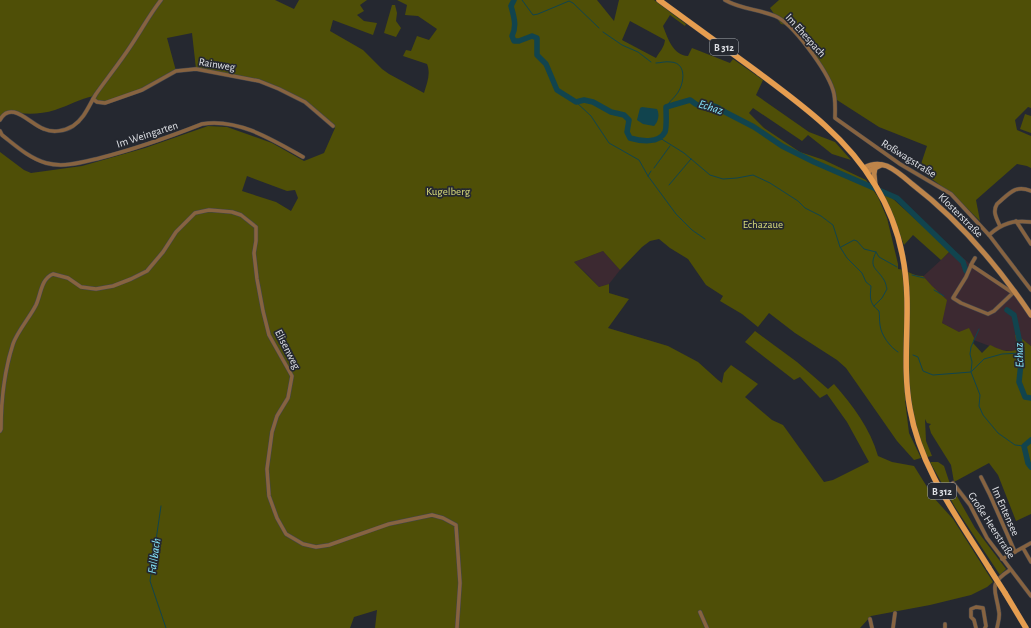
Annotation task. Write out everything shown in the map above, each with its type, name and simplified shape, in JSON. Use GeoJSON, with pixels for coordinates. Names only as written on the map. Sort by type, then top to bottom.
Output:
{"type":"FeatureCollection","features":[{"type":"Feature","properties":{"kind":"main road","name":"B 312"},"geometry":{"type":"LineString","coordinates":[[659,0],[789,95],[841,141],[865,170],[875,185],[887,206],[898,236],[904,266],[907,293],[907,383],[910,408],[916,435],[929,468],[944,495],[1026,628]]}},
{"type":"Feature","properties":{"kind":"main road"},"geometry":{"type":"LineString","coordinates":[[865,170],[875,164],[882,165]]}},
{"type":"Feature","properties":{"kind":"main road"},"geometry":{"type":"LineString","coordinates":[[865,170],[882,165]]}},
{"type":"Feature","properties":{"kind":"main road","name":"Klosterstraße"},"geometry":{"type":"LineString","coordinates":[[882,165],[888,166],[895,170],[931,198],[952,217],[986,255],[1031,315]]}},
{"type":"Feature","properties":{"kind":"main road"},"geometry":{"type":"LineString","coordinates":[[875,168],[875,185]]}},
{"type":"Feature","properties":{"kind":"street"},"geometry":{"type":"LineString","coordinates":[[0,120],[8,112],[14,112],[43,129],[51,131],[65,130],[74,126],[88,110],[93,99],[133,43],[151,13],[161,0]]}},
{"type":"Feature","properties":{"kind":"street","name":"Im Ehespach"},"geometry":{"type":"LineString","coordinates":[[725,0],[733,5],[776,16],[787,25],[816,58],[827,75],[834,93],[835,118]]}},
{"type":"Feature","properties":{"kind":"street","name":"Rainweg"},"geometry":{"type":"LineString","coordinates":[[93,99],[97,102],[105,103],[142,90],[176,71],[196,69],[259,81],[279,89],[305,102],[333,126]]}},
{"type":"Feature","properties":{"kind":"street","name":"Roßwagstraße"},"geometry":{"type":"LineString","coordinates":[[835,118],[900,164],[951,194],[989,236],[1031,290]]}},
{"type":"Feature","properties":{"kind":"street","name":"Im Weingarten"},"geometry":{"type":"LineString","coordinates":[[0,130],[2,135],[32,157],[48,164],[57,165],[77,163],[138,148],[202,124],[213,122],[226,123],[240,127],[274,141],[303,157]]}},
{"type":"Feature","properties":{"kind":"street"},"geometry":{"type":"LineString","coordinates":[[895,170],[900,164]]}},
{"type":"Feature","properties":{"kind":"street"},"geometry":{"type":"LineString","coordinates":[[1000,226],[995,213],[997,204],[1018,188],[1031,191]]}},
{"type":"Feature","properties":{"kind":"street","name":"Elisenweg"},"geometry":{"type":"LineString","coordinates":[[0,431],[1,405],[14,341],[36,304],[45,279],[53,274],[68,278],[81,287],[96,289],[113,286],[131,280],[147,270],[176,232],[195,213],[209,210],[224,210],[241,215],[256,227],[254,253],[257,279],[269,335],[292,376],[288,398],[277,416],[272,432],[267,469],[269,496],[277,518],[286,534],[303,544],[316,547],[329,545],[389,524],[432,515],[443,518],[456,525],[460,583],[457,628]]}},
{"type":"Feature","properties":{"kind":"street"},"geometry":{"type":"LineString","coordinates":[[989,236],[1000,226],[1016,220],[1031,222]]}},
{"type":"Feature","properties":{"kind":"street"},"geometry":{"type":"LineString","coordinates":[[1016,220],[1031,244]]}},
{"type":"Feature","properties":{"kind":"street"},"geometry":{"type":"LineString","coordinates":[[971,265],[1014,292],[994,311],[988,314],[961,303],[953,298],[965,278],[971,265],[975,258]]}},
{"type":"Feature","properties":{"kind":"street","name":"Im Entensee"},"geometry":{"type":"LineString","coordinates":[[981,477],[1015,552]]}},
{"type":"Feature","properties":{"kind":"street","name":"Große Heerstraße"},"geometry":{"type":"LineString","coordinates":[[953,483],[970,505],[987,538],[1031,596]]}},
{"type":"Feature","properties":{"kind":"street"},"geometry":{"type":"LineString","coordinates":[[1002,559],[1031,543]]}},
{"type":"Feature","properties":{"kind":"street","name":"Im Entensee"},"geometry":{"type":"LineString","coordinates":[[1023,548],[1031,562]]}},
{"type":"Feature","properties":{"kind":"street"},"geometry":{"type":"LineString","coordinates":[[998,628],[999,613],[994,587],[998,578],[1010,570]]}},
{"type":"Feature","properties":{"kind":"street"},"geometry":{"type":"LineString","coordinates":[[976,628],[974,620],[971,617],[971,610],[976,607],[983,608],[985,628]]}},
{"type":"Feature","properties":{"kind":"street"},"geometry":{"type":"LineString","coordinates":[[700,612],[707,628]]}},
{"type":"Feature","properties":{"kind":"street"},"geometry":{"type":"LineString","coordinates":[[893,628],[895,613]]}},
{"type":"Feature","properties":{"kind":"street"},"geometry":{"type":"LineString","coordinates":[[870,619],[872,628]]}},
{"type":"Feature","properties":{"kind":"shaded area"},"geometry":{"type":"Polygon","coordinates":[[[953,249],[970,264],[1014,294],[1031,319],[1031,346],[1026,342],[1016,350],[1000,350],[971,339],[935,319],[917,282],[953,249]]]}},
{"type":"Feature","properties":{"kind":"shaded area"},"geometry":{"type":"Polygon","coordinates":[[[603,251],[620,270],[609,284],[599,287],[574,262],[603,251]]]}},
{"type":"Feature","properties":{"kind":"green space"},"geometry":{"type":"Polygon","coordinates":[[[0,0],[275,0],[294,9],[299,0],[367,0],[360,5],[364,11],[357,15],[364,21],[377,23],[373,35],[333,20],[330,31],[363,50],[389,74],[424,93],[429,75],[427,64],[403,56],[406,50],[411,51],[417,36],[429,40],[437,29],[418,16],[405,15],[407,5],[397,0],[597,0],[614,21],[619,0],[654,0],[686,24],[685,26],[670,15],[663,26],[672,46],[678,53],[688,56],[692,48],[730,63],[733,59],[763,80],[756,95],[809,132],[835,142],[851,160],[832,154],[808,135],[802,141],[753,108],[749,113],[764,128],[800,152],[824,160],[866,180],[878,197],[887,218],[898,269],[923,276],[947,300],[942,323],[959,332],[969,328],[974,338],[973,343],[982,353],[990,345],[1007,351],[1018,349],[1015,335],[1031,346],[1031,514],[1016,521],[998,475],[989,463],[954,482],[951,465],[931,433],[929,426],[931,424],[927,423],[925,419],[926,441],[932,456],[927,457],[918,435],[912,407],[905,400],[909,433],[921,458],[914,460],[897,441],[846,368],[837,360],[795,333],[769,313],[758,327],[742,314],[720,301],[723,296],[706,285],[688,259],[659,239],[650,241],[642,247],[620,270],[603,251],[574,262],[599,287],[609,284],[609,293],[629,299],[608,328],[668,346],[698,362],[722,383],[724,373],[731,365],[758,384],[745,397],[772,420],[783,425],[824,482],[833,480],[869,462],[847,422],[827,394],[820,398],[800,377],[794,380],[745,342],[755,331],[797,362],[828,389],[834,384],[866,427],[878,456],[892,462],[914,466],[934,498],[953,519],[993,582],[987,587],[971,595],[930,605],[871,616],[860,628],[375,628],[377,610],[354,617],[350,628],[0,628],[0,152],[24,170],[31,173],[82,166],[145,148],[208,126],[227,127],[272,143],[304,161],[324,153],[335,128],[305,102],[259,81],[196,69],[192,33],[167,38],[176,71],[142,90],[105,103],[93,99],[94,96],[43,113],[26,114],[8,112],[0,120],[0,0]],[[630,21],[622,40],[656,58],[663,47],[665,40],[630,21]],[[247,176],[242,191],[276,202],[291,211],[298,198],[295,190],[287,191],[247,176]]]}},
{"type":"Feature","properties":{"kind":"green space"},"geometry":{"type":"Polygon","coordinates":[[[779,0],[1031,0],[1031,108],[1028,107],[1015,120],[1017,130],[1031,136],[1031,168],[1017,164],[976,200],[980,221],[951,194],[919,170],[927,146],[879,127],[837,100],[816,58],[787,25],[781,24],[770,8],[779,0]]]}},
{"type":"Feature","properties":{"kind":"green space"},"geometry":{"type":"Polygon","coordinates":[[[392,5],[395,5],[397,13],[396,21],[401,28],[396,37],[384,33],[392,5]]]}},
{"type":"Feature","properties":{"kind":"green space"},"geometry":{"type":"Polygon","coordinates":[[[1025,114],[1031,116],[1031,133],[1020,129],[1025,114]]]}},
{"type":"Feature","properties":{"kind":"green space"},"geometry":{"type":"Polygon","coordinates":[[[884,195],[892,198],[950,251],[941,260],[913,235],[904,245],[884,195]]]}},
{"type":"Feature","properties":{"kind":"green space"},"geometry":{"type":"Polygon","coordinates":[[[930,462],[938,462],[944,466],[950,484],[975,528],[1006,569],[1000,575],[955,507],[930,462]]]}},
{"type":"Feature","properties":{"kind":"water"},"geometry":{"type":"Polygon","coordinates":[[[640,108],[657,109],[658,118],[654,126],[643,124],[637,120],[640,108]]]}},
{"type":"Feature","properties":{"kind":"waterway","name":"Echaz"},"geometry":{"type":"LineString","coordinates":[[514,0],[511,6],[514,21],[514,32],[512,36],[514,41],[519,41],[532,36],[537,38],[537,55],[546,64],[557,90],[576,102],[584,100],[593,102],[611,112],[624,115],[629,120],[627,132],[630,138],[649,141],[662,136],[666,130],[666,107],[690,100],[701,106],[716,106],[754,127],[782,146],[814,162],[897,198],[963,262],[966,271]]}},
{"type":"Feature","properties":{"kind":"waterway"},"geometry":{"type":"LineString","coordinates":[[522,0],[533,15],[569,1],[599,28]]}},
{"type":"Feature","properties":{"kind":"waterway"},"geometry":{"type":"LineString","coordinates":[[603,32],[622,45],[638,52],[651,62]]}},
{"type":"Feature","properties":{"kind":"waterway"},"geometry":{"type":"LineString","coordinates":[[656,63],[676,63],[680,66],[682,71],[683,76],[679,91],[666,107]]}},
{"type":"Feature","properties":{"kind":"waterway"},"geometry":{"type":"LineString","coordinates":[[576,102],[591,116],[609,143],[639,160],[648,176],[676,214],[692,230],[705,239]]}},
{"type":"Feature","properties":{"kind":"waterway"},"geometry":{"type":"LineString","coordinates":[[660,138],[684,153],[710,175],[723,179],[753,175],[770,183],[798,201],[805,208],[821,216],[833,225],[840,247],[847,258],[862,273],[866,282],[871,286],[871,300],[873,305],[879,311],[882,333],[889,344],[898,352]]}},
{"type":"Feature","properties":{"kind":"waterway"},"geometry":{"type":"LineString","coordinates":[[654,168],[670,146]]}},
{"type":"Feature","properties":{"kind":"waterway"},"geometry":{"type":"LineString","coordinates":[[669,185],[691,159]]}},
{"type":"Feature","properties":{"kind":"waterway"},"geometry":{"type":"LineString","coordinates":[[648,176],[651,171]]}},
{"type":"Feature","properties":{"kind":"waterway"},"geometry":{"type":"LineString","coordinates":[[841,247],[854,240],[857,241],[864,249],[876,252],[879,257],[897,267]]}},
{"type":"Feature","properties":{"kind":"waterway"},"geometry":{"type":"LineString","coordinates":[[874,306],[882,298],[887,289],[885,281],[873,265],[876,252]]}},
{"type":"Feature","properties":{"kind":"waterway"},"geometry":{"type":"LineString","coordinates":[[912,275],[924,278]]}},
{"type":"Feature","properties":{"kind":"waterway"},"geometry":{"type":"LineString","coordinates":[[934,290],[944,296]]}},
{"type":"Feature","properties":{"kind":"waterway","name":"Echaz"},"geometry":{"type":"LineString","coordinates":[[1007,310],[1014,315],[1022,353],[1019,382],[1025,397],[1031,398]]}},
{"type":"Feature","properties":{"kind":"waterway"},"geometry":{"type":"LineString","coordinates":[[913,355],[918,357],[923,371],[933,375],[971,372],[971,347],[979,329]]}},
{"type":"Feature","properties":{"kind":"waterway"},"geometry":{"type":"LineString","coordinates":[[1022,353],[1002,354],[984,359],[971,372],[980,395],[979,406],[983,415],[998,433],[1015,445],[1024,446]]}},
{"type":"Feature","properties":{"kind":"waterway","name":"Echaz"},"geometry":{"type":"LineString","coordinates":[[1031,440],[1024,446],[1028,463],[1031,467]]}},
{"type":"Feature","properties":{"kind":"waterway","name":"Fallbach"},"geometry":{"type":"LineString","coordinates":[[161,506],[150,581],[166,628]]}},
{"type":"Feature","properties":{"kind":"park label","name":"Kugelberg"},"geometry":{"type":"Point","coordinates":[448,191]}},
{"type":"Feature","properties":{"kind":"park label","name":"Echazaue"},"geometry":{"type":"Point","coordinates":[763,224]}}]}
